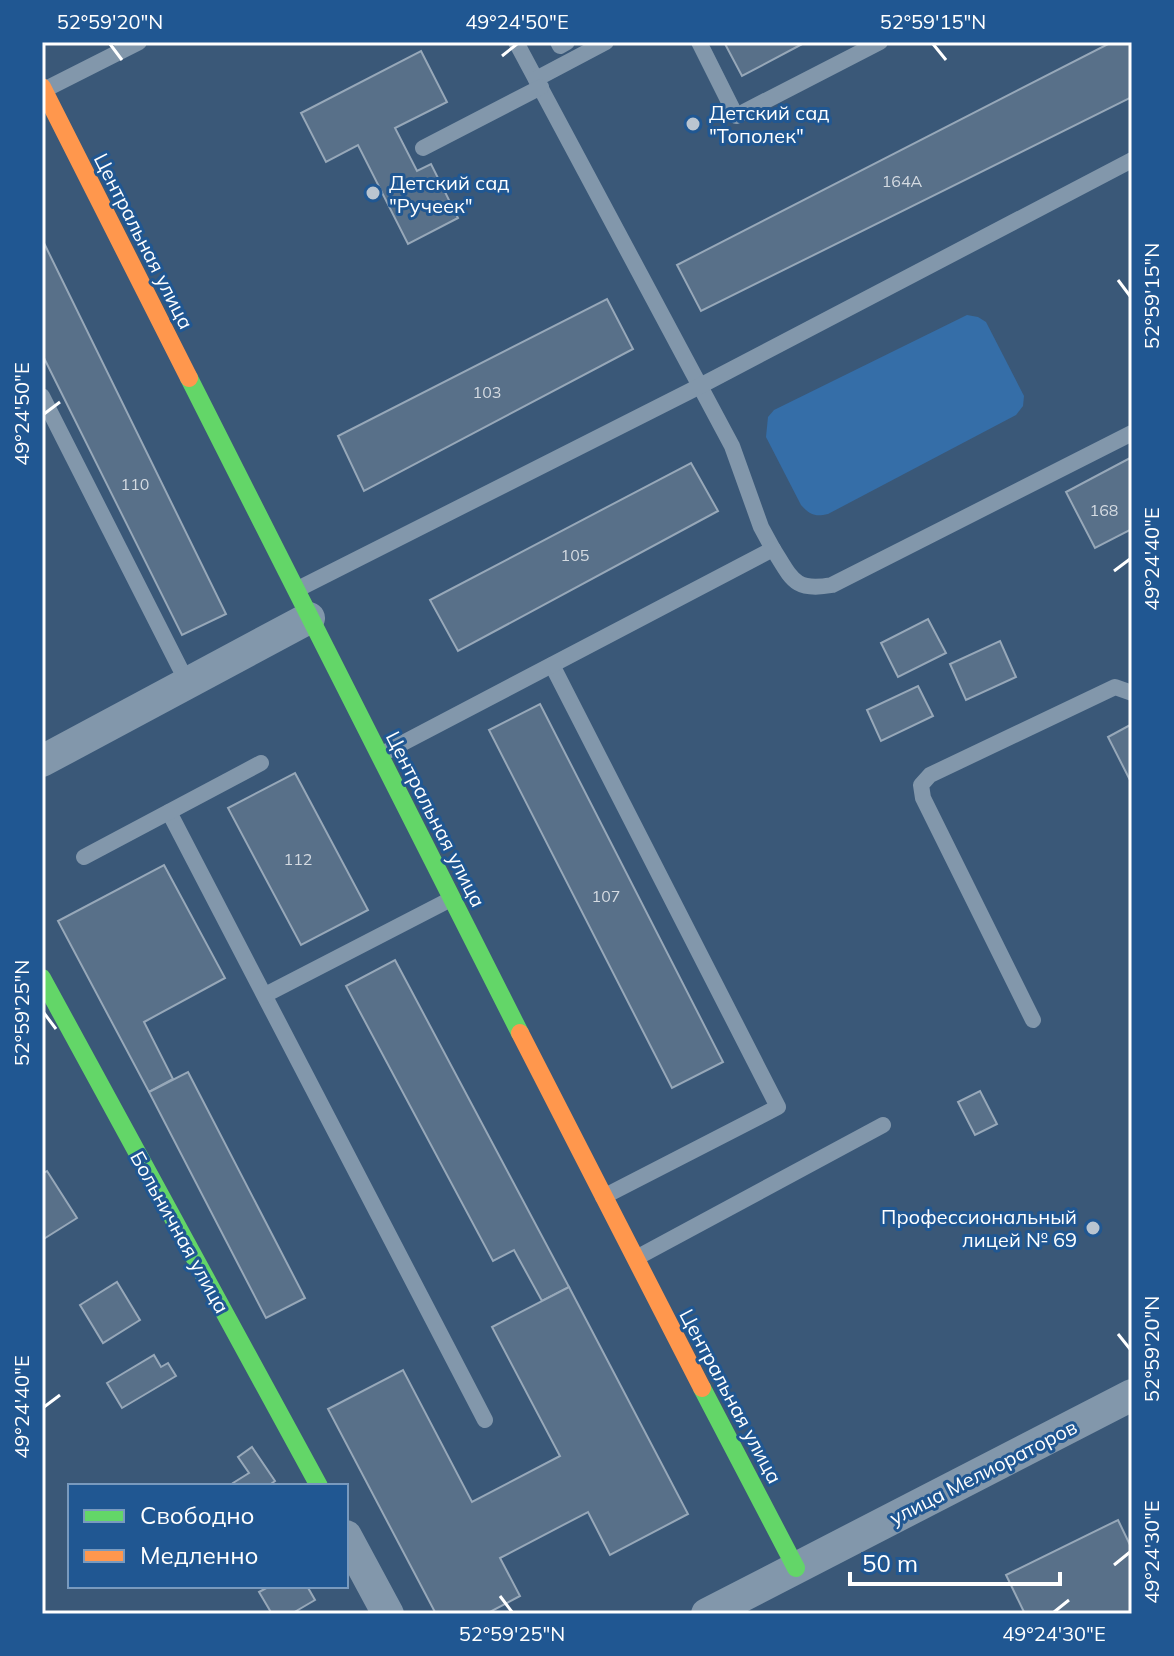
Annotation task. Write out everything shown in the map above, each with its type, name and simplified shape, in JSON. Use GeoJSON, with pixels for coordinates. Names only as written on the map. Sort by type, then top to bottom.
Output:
{"type":"FeatureCollection","features":[{"type":"Feature","properties":{"kind":"street","name":"Центральная улица"},"geometry":{"type":"LineString","coordinates":[[43,88],[602,1198],[796,1568]]}},
{"type":"Feature","properties":{"kind":"street"},"geometry":{"type":"LineString","coordinates":[[42,761],[187,682],[303,604]]}},
{"type":"Feature","properties":{"kind":"street","name":"Больничная улица"},"geometry":{"type":"LineString","coordinates":[[42,978],[318,1484]]}},
{"type":"Feature","properties":{"kind":"street","name":"улица Мелиораторов"},"geometry":{"type":"LineString","coordinates":[[707,1614],[1132,1395]]}},
{"type":"Feature","properties":{"kind":"street"},"geometry":{"type":"LineString","coordinates":[[348,1540],[388,1614]]}},
{"type":"Feature","properties":{"kind":"lane"},"geometry":{"type":"LineString","coordinates":[[43,88],[139,42]]}},
{"type":"Feature","properties":{"kind":"lane"},"geometry":{"type":"LineString","coordinates":[[516,42],[732,446],[761,527],[793,580],[811,589],[832,585],[1132,433]]}},
{"type":"Feature","properties":{"kind":"lane"},"geometry":{"type":"LineString","coordinates":[[558,42],[560,46],[567,42]]}},
{"type":"Feature","properties":{"kind":"lane"},"geometry":{"type":"LineString","coordinates":[[423,148],[606,42]]}},
{"type":"Feature","properties":{"kind":"lane"},"geometry":{"type":"LineString","coordinates":[[699,42],[736,116],[880,42]]}},
{"type":"Feature","properties":{"kind":"lane"},"geometry":{"type":"LineString","coordinates":[[303,604],[700,386],[1132,160]]}},
{"type":"Feature","properties":{"kind":"lane"},"geometry":{"type":"LineString","coordinates":[[42,396],[187,682]]}},
{"type":"Feature","properties":{"kind":"lane"},"geometry":{"type":"LineString","coordinates":[[380,755],[773,549]]}},
{"type":"Feature","properties":{"kind":"lane"},"geometry":{"type":"LineString","coordinates":[[552,665],[778,1107],[602,1198]]}},
{"type":"Feature","properties":{"kind":"lane"},"geometry":{"type":"LineString","coordinates":[[1033,1020],[923,798],[921,785],[930,775],[1115,687],[1132,693]]}},
{"type":"Feature","properties":{"kind":"lane"},"geometry":{"type":"LineString","coordinates":[[84,857],[261,763]]}},
{"type":"Feature","properties":{"kind":"lane"},"geometry":{"type":"LineString","coordinates":[[169,812],[485,1420]]}},
{"type":"Feature","properties":{"kind":"lane"},"geometry":{"type":"LineString","coordinates":[[265,995],[452,898]]}},
{"type":"Feature","properties":{"kind":"lane"},"geometry":{"type":"LineString","coordinates":[[635,1259],[883,1125]]}},
{"type":"Feature","properties":{"kind":"shaded area"},"geometry":{"type":"Polygon","coordinates":[[[967,315],[986,322],[1024,396],[1023,406],[1016,415],[828,514],[816,515],[807,511],[766,437],[768,417],[774,410],[967,315]]]}},
{"type":"Feature","properties":{"kind":"building"},"geometry":{"type":"Polygon","coordinates":[[[724,42],[806,42],[742,76],[724,42]]]}},
{"type":"Feature","properties":{"kind":"building"},"geometry":{"type":"Polygon","coordinates":[[[1112,42],[1132,42],[1132,97],[701,311],[677,265],[1112,42]]]}},
{"type":"Feature","properties":{"kind":"building"},"geometry":{"type":"Polygon","coordinates":[[[421,51],[447,102],[395,128],[417,171],[431,164],[458,218],[408,244],[358,145],[326,162],[301,113],[421,51]]]}},
{"type":"Feature","properties":{"kind":"building"},"geometry":{"type":"Polygon","coordinates":[[[42,239],[226,614],[182,635],[42,354],[42,239]]]}},
{"type":"Feature","properties":{"kind":"building"},"geometry":{"type":"Polygon","coordinates":[[[607,299],[633,349],[364,491],[338,436],[607,299]]]}},
{"type":"Feature","properties":{"kind":"building"},"geometry":{"type":"Polygon","coordinates":[[[1132,457],[1132,529],[1095,548],[1066,492],[1132,457]]]}},
{"type":"Feature","properties":{"kind":"building"},"geometry":{"type":"Polygon","coordinates":[[[691,463],[718,511],[458,651],[430,600],[691,463]]]}},
{"type":"Feature","properties":{"kind":"building"},"geometry":{"type":"Polygon","coordinates":[[[928,619],[946,653],[898,677],[881,643],[928,619]]]}},
{"type":"Feature","properties":{"kind":"building"},"geometry":{"type":"Polygon","coordinates":[[[1000,641],[1016,677],[966,700],[950,664],[1000,641]]]}},
{"type":"Feature","properties":{"kind":"building"},"geometry":{"type":"Polygon","coordinates":[[[918,686],[933,716],[881,741],[867,710],[918,686]]]}},
{"type":"Feature","properties":{"kind":"building"},"geometry":{"type":"Polygon","coordinates":[[[540,704],[723,1062],[672,1088],[489,730],[540,704]]]}},
{"type":"Feature","properties":{"kind":"building"},"geometry":{"type":"Polygon","coordinates":[[[1132,724],[1132,784],[1108,737],[1132,724]]]}},
{"type":"Feature","properties":{"kind":"building"},"geometry":{"type":"Polygon","coordinates":[[[295,773],[368,910],[301,945],[228,808],[295,773]]]}},
{"type":"Feature","properties":{"kind":"building"},"geometry":{"type":"Polygon","coordinates":[[[164,865],[225,978],[144,1022],[173,1079],[149,1092],[58,921],[164,865]]]}},
{"type":"Feature","properties":{"kind":"building"},"geometry":{"type":"Polygon","coordinates":[[[395,960],[569,1287],[542,1301],[514,1250],[493,1261],[346,986],[395,960]]]}},
{"type":"Feature","properties":{"kind":"building"},"geometry":{"type":"Polygon","coordinates":[[[188,1072],[305,1298],[266,1318],[149,1092],[188,1072]]]}},
{"type":"Feature","properties":{"kind":"building"},"geometry":{"type":"Polygon","coordinates":[[[980,1091],[997,1124],[975,1135],[958,1102],[980,1091]]]}},
{"type":"Feature","properties":{"kind":"building"},"geometry":{"type":"Polygon","coordinates":[[[47,1171],[77,1218],[42,1240],[42,1174],[47,1171]]]}},
{"type":"Feature","properties":{"kind":"building"},"geometry":{"type":"Polygon","coordinates":[[[117,1282],[140,1320],[103,1343],[80,1305],[117,1282]]]}},
{"type":"Feature","properties":{"kind":"building"},"geometry":{"type":"Polygon","coordinates":[[[569,1287],[688,1514],[610,1555],[588,1512],[500,1558],[520,1596],[486,1614],[436,1614],[328,1409],[403,1370],[472,1502],[560,1456],[492,1327],[569,1287]]]}},
{"type":"Feature","properties":{"kind":"building"},"geometry":{"type":"Polygon","coordinates":[[[154,1355],[161,1367],[168,1363],[176,1376],[122,1408],[107,1383],[154,1355]]]}},
{"type":"Feature","properties":{"kind":"building"},"geometry":{"type":"Polygon","coordinates":[[[252,1447],[275,1481],[271,1484],[234,1484],[249,1473],[238,1457],[252,1447]]]}},
{"type":"Feature","properties":{"kind":"building"},"geometry":{"type":"Polygon","coordinates":[[[1118,1520],[1132,1549],[1132,1614],[1025,1614],[1006,1575],[1118,1520]]]}},
{"type":"Feature","properties":{"kind":"building"},"geometry":{"type":"Polygon","coordinates":[[[266,1588],[308,1588],[315,1600],[291,1614],[272,1614],[259,1592],[266,1588]]]}},
{"type":"Feature","properties":{"kind":"traffic: fast"},"geometry":{"type":"LineString","coordinates":[[189,378],[520,1033]]}},
{"type":"Feature","properties":{"kind":"traffic: fast"},"geometry":{"type":"LineString","coordinates":[[42,978],[318,1484]]}},
{"type":"Feature","properties":{"kind":"traffic: fast"},"geometry":{"type":"LineString","coordinates":[[702,1388],[796,1568]]}},
{"type":"Feature","properties":{"kind":"traffic: slow"},"geometry":{"type":"LineString","coordinates":[[42,87],[189,378]]}},
{"type":"Feature","properties":{"kind":"traffic: slow"},"geometry":{"type":"LineString","coordinates":[[520,1033],[702,1388]]}},
{"type":"Feature","properties":{"kind":"place","name":"Детский сад \"Тополек\""},"geometry":{"type":"Point","coordinates":[693,124]}},
{"type":"Feature","properties":{"kind":"place","name":"Детский сад \"Ручеек\""},"geometry":{"type":"Point","coordinates":[373,193]}},
{"type":"Feature","properties":{"kind":"place","name":"Профессиональный лицей № 69"},"geometry":{"type":"Point","coordinates":[1093,1228]}}]}
